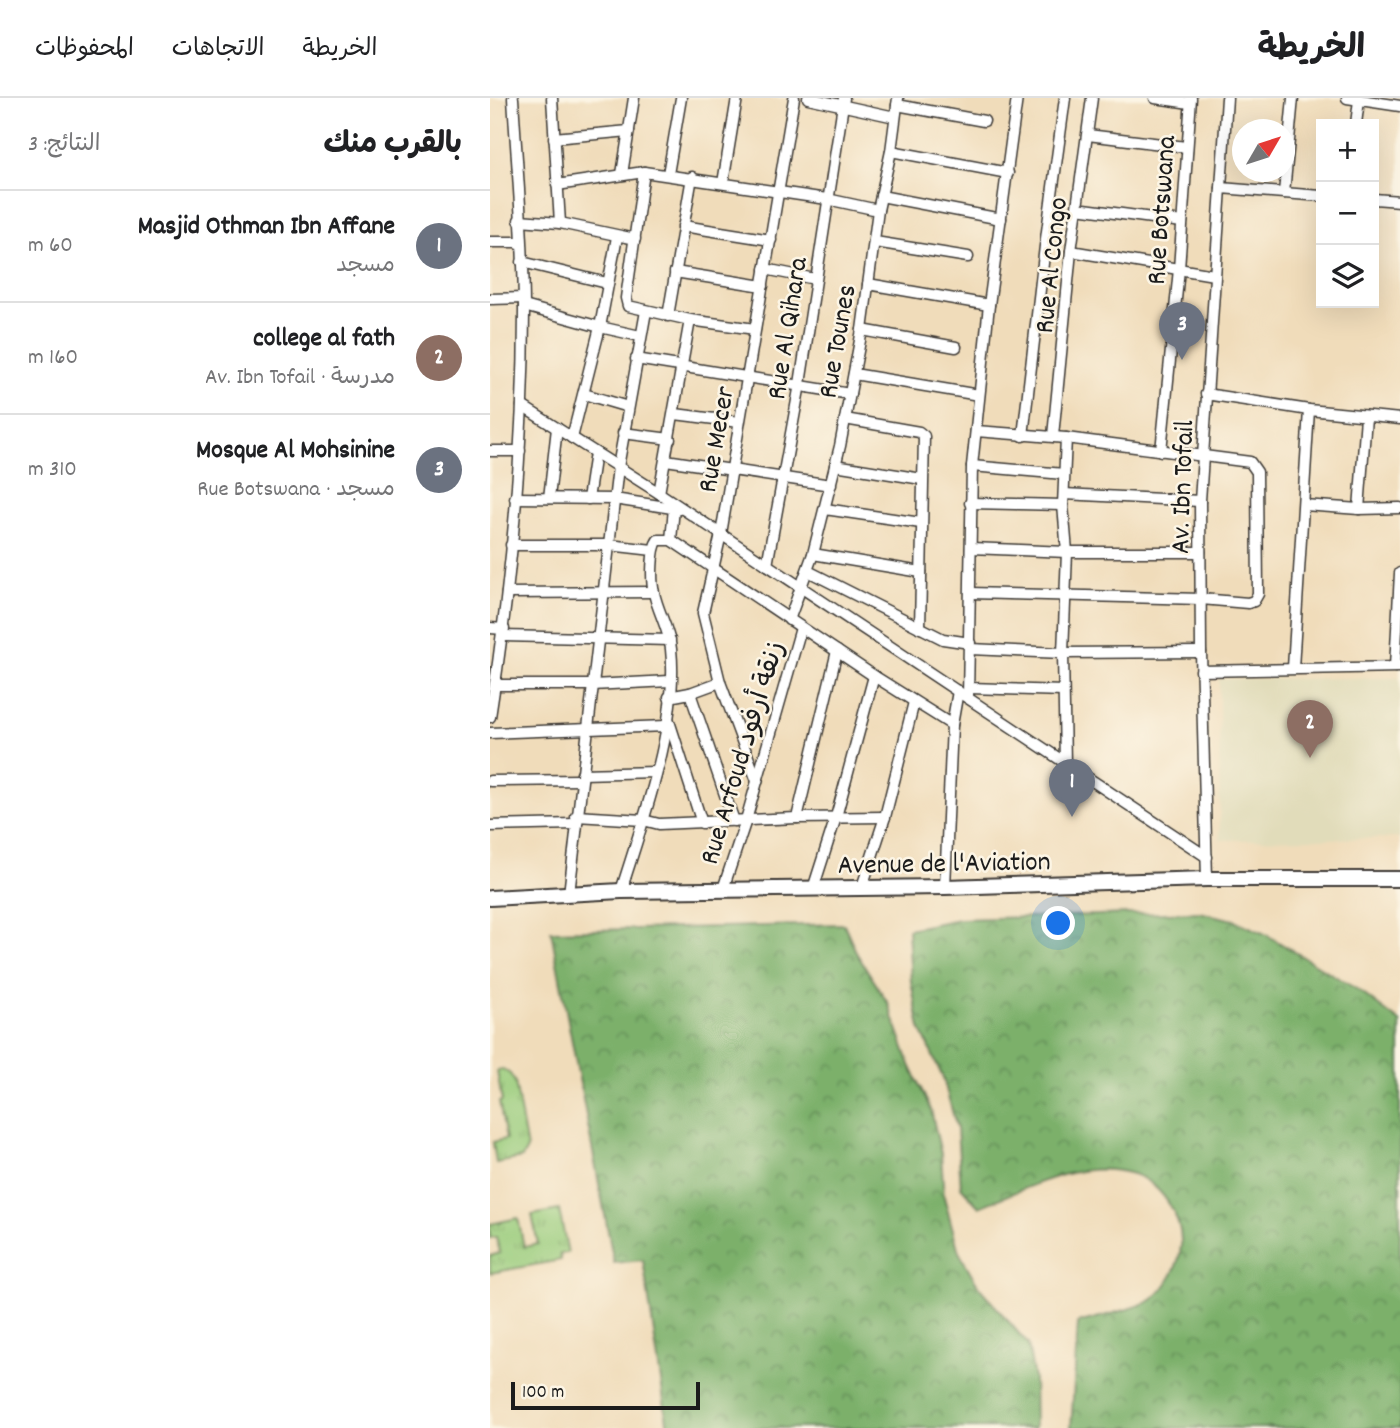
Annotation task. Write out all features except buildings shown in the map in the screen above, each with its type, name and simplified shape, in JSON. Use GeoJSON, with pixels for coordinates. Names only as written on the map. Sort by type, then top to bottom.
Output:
{"type":"FeatureCollection","features":[{"type":"Feature","properties":{"kind":"street"},"geometry":{"type":"LineString","coordinates":[[490,717],[503,633],[523,405],[524,302],[513,98]]}},
{"type":"Feature","properties":{"kind":"street"},"geometry":{"type":"LineString","coordinates":[[552,98],[560,223]]}},
{"type":"Feature","properties":{"kind":"street"},"geometry":{"type":"LineString","coordinates":[[622,174],[634,98]]}},
{"type":"Feature","properties":{"kind":"street"},"geometry":{"type":"LineString","coordinates":[[668,174],[681,98]]}},
{"type":"Feature","properties":{"kind":"street"},"geometry":{"type":"LineString","coordinates":[[723,183],[737,98]]}},
{"type":"Feature","properties":{"kind":"street","name":"Rue Mecer"},"geometry":{"type":"LineString","coordinates":[[757,781],[720,682],[703,613],[721,534],[794,98]]}},
{"type":"Feature","properties":{"kind":"street"},"geometry":{"type":"LineString","coordinates":[[808,98],[844,102],[895,117]]}},
{"type":"Feature","properties":{"kind":"street"},"geometry":{"type":"LineString","coordinates":[[969,693],[972,466],[989,305],[1017,98]]}},
{"type":"Feature","properties":{"kind":"street"},"geometry":{"type":"LineString","coordinates":[[1023,436],[1041,270],[1065,98]]}},
{"type":"Feature","properties":{"kind":"street","name":"Rue Al Congo"},"geometry":{"type":"LineString","coordinates":[[1052,436],[1071,251],[1092,98]]}},
{"type":"Feature","properties":{"kind":"street"},"geometry":{"type":"LineString","coordinates":[[1155,98],[1191,100]]}},
{"type":"Feature","properties":{"kind":"street","name":"Av. Ibn Tofail"},"geometry":{"type":"LineString","coordinates":[[1207,879],[1200,501],[1227,98]]}},
{"type":"Feature","properties":{"kind":"street"},"geometry":{"type":"LineString","coordinates":[[1284,193],[1293,98]]}},
{"type":"Feature","properties":{"kind":"street"},"geometry":{"type":"LineString","coordinates":[[1347,98],[1400,106]]}},
{"type":"Feature","properties":{"kind":"street","name":"Rue Botswana"},"geometry":{"type":"LineString","coordinates":[[1161,451],[1179,269],[1191,100]]}},
{"type":"Feature","properties":{"kind":"street"},"geometry":{"type":"LineString","coordinates":[[1357,119],[1359,100]]}},
{"type":"Feature","properties":{"kind":"street","name":"Rue Al Qihara"},"geometry":{"type":"LineString","coordinates":[[767,565],[800,384],[844,102]]}},
{"type":"Feature","properties":{"kind":"street"},"geometry":{"type":"LineString","coordinates":[[897,102],[984,121]]}},
{"type":"Feature","properties":{"kind":"street","name":"Rue Tounes"},"geometry":{"type":"LineString","coordinates":[[801,587],[813,554],[831,485],[854,374],[897,102]]}},
{"type":"Feature","properties":{"kind":"street"},"geometry":{"type":"LineString","coordinates":[[554,138],[629,131]]}},
{"type":"Feature","properties":{"kind":"street"},"geometry":{"type":"LineString","coordinates":[[1088,135],[1186,147]]}},
{"type":"Feature","properties":{"kind":"street"},"geometry":{"type":"LineString","coordinates":[[891,150],[1007,173]]}},
{"type":"Feature","properties":{"kind":"street"},"geometry":{"type":"LineString","coordinates":[[557,184],[644,172],[692,177],[878,210]]}},
{"type":"Feature","properties":{"kind":"street"},"geometry":{"type":"LineString","coordinates":[[644,172],[627,303],[668,316],[755,329]]}},
{"type":"Feature","properties":{"kind":"street"},"geometry":{"type":"LineString","coordinates":[[668,316],[692,177]]}},
{"type":"Feature","properties":{"kind":"street"},"geometry":{"type":"LineString","coordinates":[[1220,188],[1316,196]]}},
{"type":"Feature","properties":{"kind":"street"},"geometry":{"type":"LineString","coordinates":[[881,196],[1001,219]]}},
{"type":"Feature","properties":{"kind":"street"},"geometry":{"type":"LineString","coordinates":[[1379,199],[1400,201]]}},
{"type":"Feature","properties":{"kind":"street"},"geometry":{"type":"LineString","coordinates":[[1077,208],[1182,222]]}},
{"type":"Feature","properties":{"kind":"street"},"geometry":{"type":"LineString","coordinates":[[519,220],[560,223],[635,239]]}},
{"type":"Feature","properties":{"kind":"street"},"geometry":{"type":"LineString","coordinates":[[683,226],[771,240]]}},
{"type":"Feature","properties":{"kind":"street"},"geometry":{"type":"LineString","coordinates":[[572,438],[600,327],[617,237]]}},
{"type":"Feature","properties":{"kind":"street"},"geometry":{"type":"LineString","coordinates":[[490,242],[521,242]]}},
{"type":"Feature","properties":{"kind":"street"},"geometry":{"type":"LineString","coordinates":[[875,242],[968,257]]}},
{"type":"Feature","properties":{"kind":"street"},"geometry":{"type":"LineString","coordinates":[[1071,251],[1214,275]]}},
{"type":"Feature","properties":{"kind":"street"},"geometry":{"type":"LineString","coordinates":[[522,262],[607,283]]}},
{"type":"Feature","properties":{"kind":"street"},"geometry":{"type":"LineString","coordinates":[[765,270],[815,279]]}},
{"type":"Feature","properties":{"kind":"street"},"geometry":{"type":"LineString","coordinates":[[675,272],[763,286]]}},
{"type":"Feature","properties":{"kind":"street"},"geometry":{"type":"LineString","coordinates":[[868,284],[989,305]]}},
{"type":"Feature","properties":{"kind":"street"},"geometry":{"type":"LineString","coordinates":[[490,299],[524,302],[600,327],[640,336]]}},
{"type":"Feature","properties":{"kind":"street"},"geometry":{"type":"LineString","coordinates":[[569,894],[618,467],[646,311]]}},
{"type":"Feature","properties":{"kind":"street"},"geometry":{"type":"LineString","coordinates":[[659,493],[690,320]]}},
{"type":"Feature","properties":{"kind":"street"},"geometry":{"type":"LineString","coordinates":[[862,330],[956,346]]}},
{"type":"Feature","properties":{"kind":"street"},"geometry":{"type":"LineString","coordinates":[[636,359],[850,394]]}},
{"type":"Feature","properties":{"kind":"street"},"geometry":{"type":"LineString","coordinates":[[854,374],[979,395]]}},
{"type":"Feature","properties":{"kind":"street"},"geometry":{"type":"LineString","coordinates":[[584,394],[628,407]]}},
{"type":"Feature","properties":{"kind":"street"},"geometry":{"type":"LineString","coordinates":[[1206,394],[1309,410],[1400,419]]}},
{"type":"Feature","properties":{"kind":"street"},"geometry":{"type":"LineString","coordinates":[[523,405],[958,691],[1063,691]]}},
{"type":"Feature","properties":{"kind":"street"},"geometry":{"type":"LineString","coordinates":[[1293,668],[1309,410]]}},
{"type":"Feature","properties":{"kind":"street"},"geometry":{"type":"LineString","coordinates":[[675,414],[739,422]]}},
{"type":"Feature","properties":{"kind":"street"},"geometry":{"type":"LineString","coordinates":[[1359,509],[1366,416]]}},
{"type":"Feature","properties":{"kind":"street"},"geometry":{"type":"LineString","coordinates":[[845,419],[923,434],[920,628]]}},
{"type":"Feature","properties":{"kind":"street"},"geometry":{"type":"LineString","coordinates":[[549,498],[557,428]]}},
{"type":"Feature","properties":{"kind":"street"},"geometry":{"type":"LineString","coordinates":[[971,593],[1200,599],[1248,603],[1254,601],[1258,594],[1257,472],[1255,466],[1245,460],[1052,436],[1023,436],[976,430]]}},
{"type":"Feature","properties":{"kind":"street"},"geometry":{"type":"LineString","coordinates":[[623,433],[670,439]]}},
{"type":"Feature","properties":{"kind":"street"},"geometry":{"type":"LineString","coordinates":[[1065,764],[1063,653],[1067,552],[1063,474],[1066,438]]}},
{"type":"Feature","properties":{"kind":"street"},"geometry":{"type":"LineString","coordinates":[[490,451],[520,451]]}},
{"type":"Feature","properties":{"kind":"street"},"geometry":{"type":"LineString","coordinates":[[588,499],[595,453]]}},
{"type":"Feature","properties":{"kind":"street"},"geometry":{"type":"LineString","coordinates":[[666,460],[831,485]]}},
{"type":"Feature","properties":{"kind":"street"},"geometry":{"type":"LineString","coordinates":[[835,466],[922,479]]}},
{"type":"Feature","properties":{"kind":"street"},"geometry":{"type":"LineString","coordinates":[[972,466],[1063,474]]}},
{"type":"Feature","properties":{"kind":"street"},"geometry":{"type":"LineString","coordinates":[[1064,494],[1200,501]]}},
{"type":"Feature","properties":{"kind":"street"},"geometry":{"type":"LineString","coordinates":[[515,498],[614,499],[678,509]]}},
{"type":"Feature","properties":{"kind":"street"},"geometry":{"type":"LineString","coordinates":[[970,503],[1063,505]]}},
{"type":"Feature","properties":{"kind":"street"},"geometry":{"type":"LineString","coordinates":[[1304,505],[1359,509],[1400,508]]}},
{"type":"Feature","properties":{"kind":"street"},"geometry":{"type":"LineString","coordinates":[[671,540],[678,509]]}},
{"type":"Feature","properties":{"kind":"street"},"geometry":{"type":"LineString","coordinates":[[825,509],[921,523]]}},
{"type":"Feature","properties":{"kind":"street"},"geometry":{"type":"LineString","coordinates":[[621,891],[643,820],[667,722],[670,640],[654,592],[653,550],[658,540],[671,540],[952,725]]}},
{"type":"Feature","properties":{"kind":"street"},"geometry":{"type":"LineString","coordinates":[[511,545],[609,545],[653,550]]}},
{"type":"Feature","properties":{"kind":"street"},"geometry":{"type":"LineString","coordinates":[[971,548],[1067,552],[1200,552]]}},
{"type":"Feature","properties":{"kind":"street"},"geometry":{"type":"LineString","coordinates":[[813,554],[921,572]]}},
{"type":"Feature","properties":{"kind":"street"},"geometry":{"type":"LineString","coordinates":[[808,571],[943,639],[970,646],[1063,653],[1201,652]]}},
{"type":"Feature","properties":{"kind":"street"},"geometry":{"type":"LineString","coordinates":[[1202,671],[1397,667],[1400,573]]}},
{"type":"Feature","properties":{"kind":"street","name":"Rue Arfoud زنقة أرفود"},"geometry":{"type":"LineString","coordinates":[[789,620],[801,587]]}},
{"type":"Feature","properties":{"kind":"street"},"geometry":{"type":"LineString","coordinates":[[507,593],[654,592]]}},
{"type":"Feature","properties":{"kind":"street"},"geometry":{"type":"LineString","coordinates":[[490,628],[503,633],[670,640]]}},
{"type":"Feature","properties":{"kind":"street","name":"Rue Arfoud زنقة أرفود"},"geometry":{"type":"LineString","coordinates":[[723,889],[746,820],[801,628]]}},
{"type":"Feature","properties":{"kind":"street"},"geometry":{"type":"LineString","coordinates":[[797,817],[838,651]]}},
{"type":"Feature","properties":{"kind":"street"},"geometry":{"type":"LineString","coordinates":[[813,889],[836,817],[874,676]]}},
{"type":"Feature","properties":{"kind":"street"},"geometry":{"type":"LineString","coordinates":[[494,678],[592,685],[670,681]]}},
{"type":"Feature","properties":{"kind":"street"},"geometry":{"type":"LineString","coordinates":[[669,697],[720,682]]}},
{"type":"Feature","properties":{"kind":"street"},"geometry":{"type":"LineString","coordinates":[[945,887],[952,725],[958,691]]}},
{"type":"Feature","properties":{"kind":"street"},"geometry":{"type":"LineString","coordinates":[[690,693],[734,821]]}},
{"type":"Feature","properties":{"kind":"street"},"geometry":{"type":"LineString","coordinates":[[969,693],[1065,764],[1207,857]]}},
{"type":"Feature","properties":{"kind":"street"},"geometry":{"type":"LineString","coordinates":[[862,887],[885,817],[914,702]]}},
{"type":"Feature","properties":{"kind":"street"},"geometry":{"type":"LineString","coordinates":[[490,733],[587,730],[667,722]]}},
{"type":"Feature","properties":{"kind":"street"},"geometry":{"type":"LineString","coordinates":[[667,722],[702,823]]}},
{"type":"Feature","properties":{"kind":"street"},"geometry":{"type":"LineString","coordinates":[[490,782],[655,772]]}},
{"type":"Feature","properties":{"kind":"street"},"geometry":{"type":"LineString","coordinates":[[490,826],[576,820],[643,820],[659,824],[797,817],[885,817]]}},
{"type":"Feature","properties":{"kind":"street","name":"Avenue de l'Aviation"},"geometry":{"type":"LineString","coordinates":[[490,898],[621,891],[945,887],[1207,879],[1400,878]]}},
{"type":"Feature","properties":{"kind":"shaded area"},"geometry":{"type":"Polygon","coordinates":[[[1400,678],[1400,838],[1220,840],[1219,679],[1400,678]]]}},
{"type":"Feature","properties":{"kind":"green space"},"geometry":{"type":"Polygon","coordinates":[[[1199,912],[1234,920],[1265,934],[1358,990],[1400,1022],[1400,1428],[1071,1428],[1078,1323],[1140,1305],[1159,1293],[1172,1275],[1180,1253],[1181,1235],[1173,1212],[1167,1201],[1150,1183],[1129,1173],[1110,1170],[1090,1170],[1052,1178],[979,1207],[961,1187],[957,1129],[943,1078],[920,1028],[911,982],[908,929],[959,919],[1199,912]]]}},
{"type":"Feature","properties":{"kind":"green space"},"geometry":{"type":"Polygon","coordinates":[[[844,924],[857,954],[888,1003],[910,1065],[931,1110],[941,1154],[944,1197],[959,1252],[979,1287],[1028,1344],[1034,1379],[1035,1428],[668,1428],[643,1260],[614,1263],[551,931],[844,924]]]}},
{"type":"Feature","properties":{"kind":"green space"},"geometry":{"type":"Polygon","coordinates":[[[503,1069],[515,1082],[527,1149],[522,1158],[496,1163],[493,1142],[506,1139],[497,1071],[503,1069]]]}},
{"type":"Feature","properties":{"kind":"green space"},"geometry":{"type":"Polygon","coordinates":[[[559,1210],[568,1253],[560,1254],[561,1260],[490,1273],[490,1256],[500,1253],[496,1237],[490,1238],[490,1224],[518,1218],[524,1247],[538,1244],[532,1215],[559,1210]]]}},
{"type":"Feature","properties":{"kind":"place","name":"Mosque Al Mohsinine"},"geometry":{"type":"Point","coordinates":[1182,360]}},
{"type":"Feature","properties":{"kind":"place","name":"college al fath"},"geometry":{"type":"Point","coordinates":[1310,758]}},
{"type":"Feature","properties":{"kind":"place","name":"Masjid Othman Ibn Affane"},"geometry":{"type":"Point","coordinates":[1072,817]}}]}
